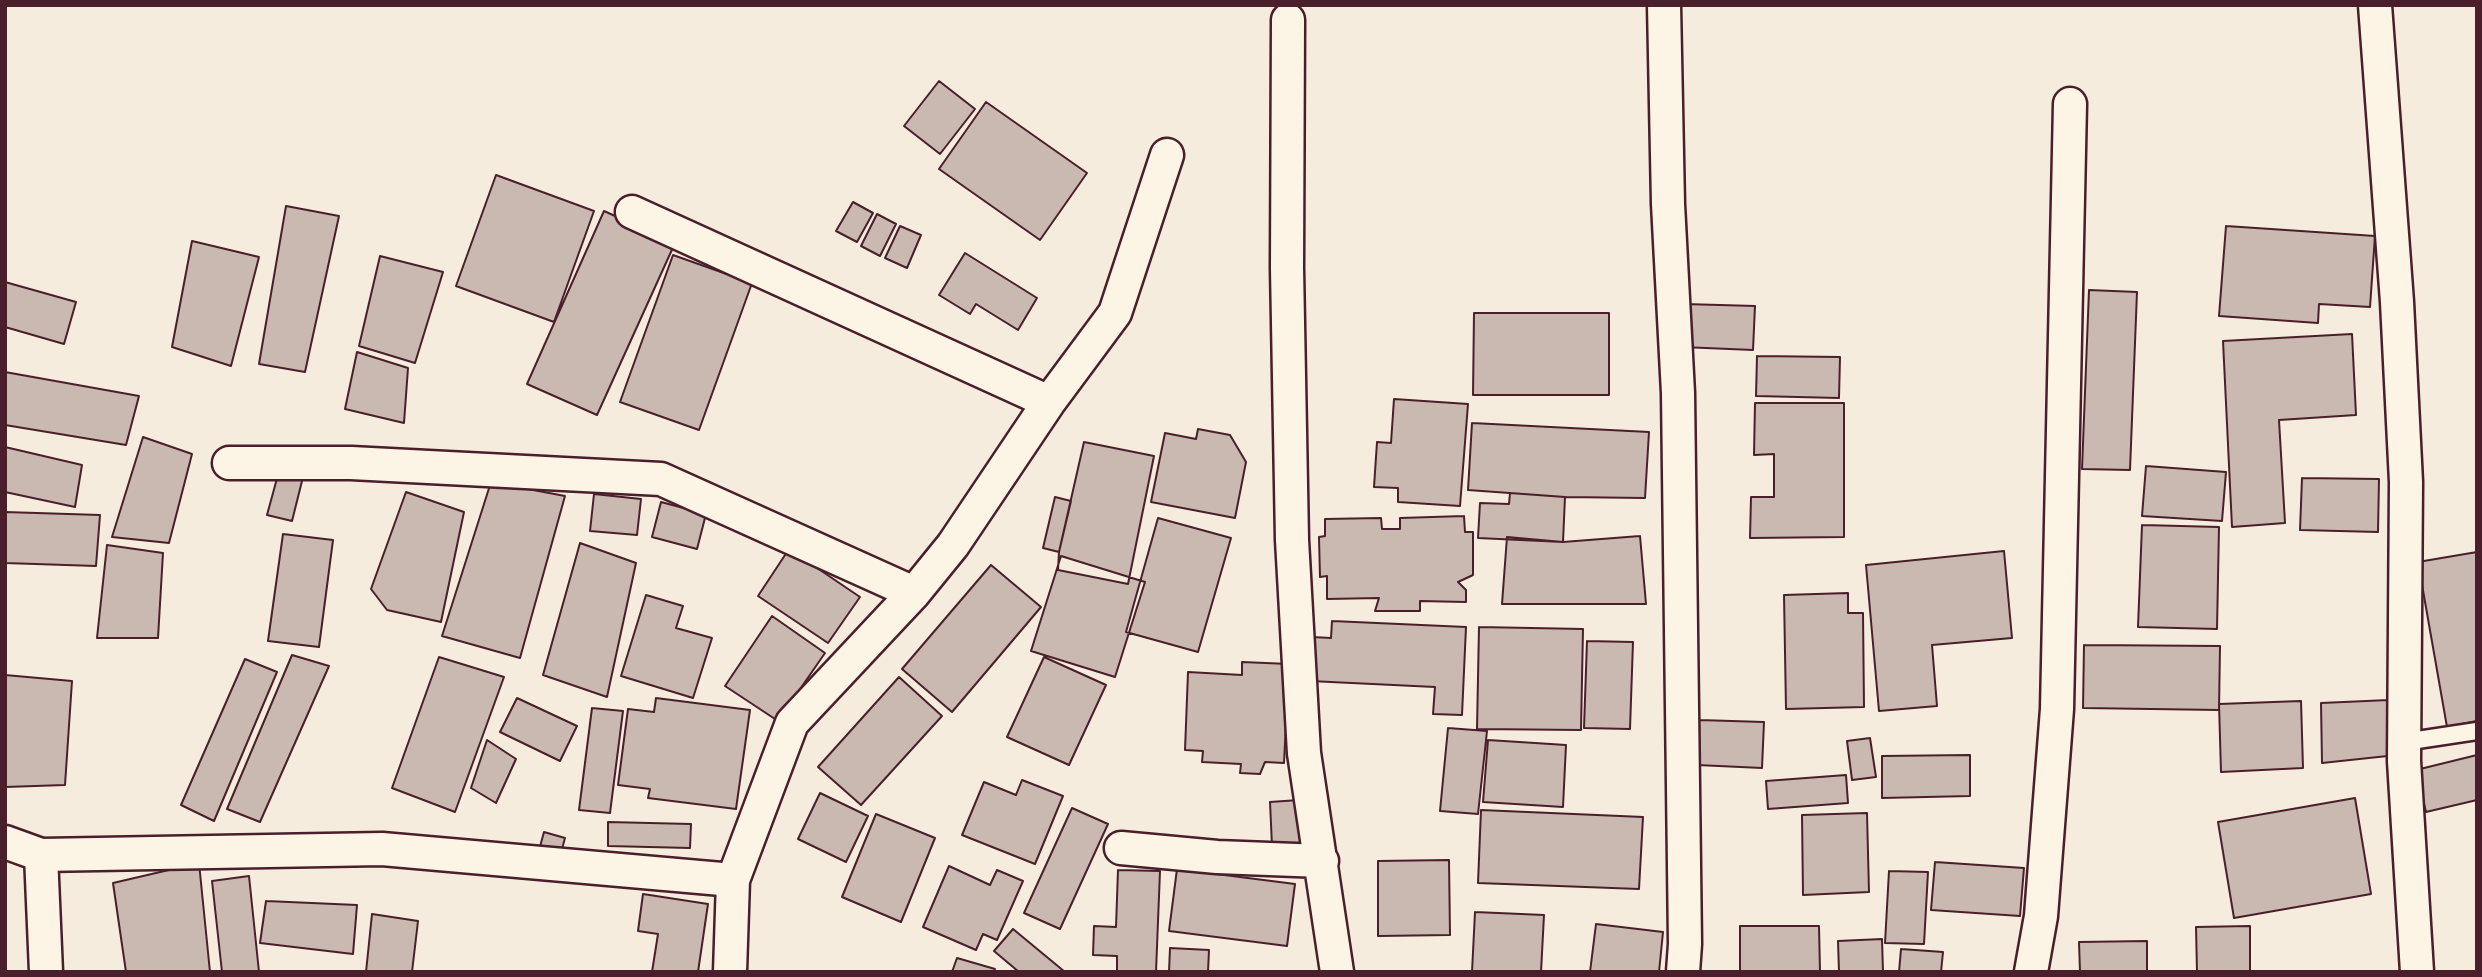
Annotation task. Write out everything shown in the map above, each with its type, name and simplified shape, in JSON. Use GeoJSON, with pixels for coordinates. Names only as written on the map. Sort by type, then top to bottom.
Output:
{"type":"FeatureCollection","features":[{"type":"Feature","properties":{"kind":"street"},"geometry":{"type":"LineString","coordinates":[[1664,5],[1668,204],[1678,407],[1685,944],[1683,972]]}},
{"type":"Feature","properties":{"kind":"street"},"geometry":{"type":"LineString","coordinates":[[2375,5],[2398,302],[2406,482],[2404,742],[2417,972]]}},
{"type":"Feature","properties":{"kind":"street"},"geometry":{"type":"LineString","coordinates":[[1288,20],[1287,268],[1292,540],[1304,753],[1338,972]]}},
{"type":"Feature","properties":{"kind":"street"},"geometry":{"type":"LineString","coordinates":[[2031,972],[2041,916],[2057,709],[2070,104]]}},
{"type":"Feature","properties":{"kind":"street"},"geometry":{"type":"LineString","coordinates":[[730,972],[733,880],[792,723],[914,593],[953,544],[1049,401],[1115,313],[1167,155]]}},
{"type":"Feature","properties":{"kind":"street"},"geometry":{"type":"LineString","coordinates":[[632,212],[1049,401]]}},
{"type":"Feature","properties":{"kind":"street"},"geometry":{"type":"LineString","coordinates":[[229,463],[351,463],[661,479],[914,593]]}},
{"type":"Feature","properties":{"kind":"street"},"geometry":{"type":"LineString","coordinates":[[5,842],[41,855],[382,849],[733,880]]}},
{"type":"Feature","properties":{"kind":"street"},"geometry":{"type":"LineString","coordinates":[[1121,848],[1217,857],[1322,861]]}},
{"type":"Feature","properties":{"kind":"street"},"geometry":{"type":"LineString","coordinates":[[41,855],[46,972]]}},
{"type":"Feature","properties":{"kind":"lane"},"geometry":{"type":"LineString","coordinates":[[2404,742],[2477,731]]}},
{"type":"Feature","properties":{"kind":"building"},"geometry":{"type":"Polygon","coordinates":[[[939,81],[975,109],[940,154],[904,126],[939,81]]]}},
{"type":"Feature","properties":{"kind":"building"},"geometry":{"type":"Polygon","coordinates":[[[986,102],[1087,173],[1040,240],[939,169],[986,102]]]}},
{"type":"Feature","properties":{"kind":"building"},"geometry":{"type":"Polygon","coordinates":[[[496,175],[594,211],[554,322],[456,286],[496,175]]]}},
{"type":"Feature","properties":{"kind":"building"},"geometry":{"type":"Polygon","coordinates":[[[853,202],[873,213],[857,242],[836,231],[853,202]]]}},
{"type":"Feature","properties":{"kind":"building"},"geometry":{"type":"Polygon","coordinates":[[[286,206],[339,216],[305,372],[259,364],[286,206]]]}},
{"type":"Feature","properties":{"kind":"building"},"geometry":{"type":"Polygon","coordinates":[[[604,211],[675,243],[597,415],[527,384],[604,211]]]}},
{"type":"Feature","properties":{"kind":"building"},"geometry":{"type":"Polygon","coordinates":[[[877,214],[896,224],[880,256],[861,246],[877,214]]]}},
{"type":"Feature","properties":{"kind":"building"},"geometry":{"type":"Polygon","coordinates":[[[900,226],[921,235],[907,268],[885,258],[900,226]]]}},
{"type":"Feature","properties":{"kind":"building"},"geometry":{"type":"Polygon","coordinates":[[[2226,226],[2375,236],[2370,307],[2319,304],[2318,323],[2219,316],[2226,226]]]}},
{"type":"Feature","properties":{"kind":"building"},"geometry":{"type":"Polygon","coordinates":[[[192,241],[259,257],[231,366],[172,347],[192,241]]]}},
{"type":"Feature","properties":{"kind":"building"},"geometry":{"type":"Polygon","coordinates":[[[965,253],[1037,298],[1018,330],[976,304],[970,314],[939,295],[965,253]]]}},
{"type":"Feature","properties":{"kind":"building"},"geometry":{"type":"Polygon","coordinates":[[[673,255],[752,283],[699,430],[620,402],[673,255]]]}},
{"type":"Feature","properties":{"kind":"building"},"geometry":{"type":"Polygon","coordinates":[[[380,256],[443,272],[415,363],[359,346],[380,256]]]}},
{"type":"Feature","properties":{"kind":"building"},"geometry":{"type":"Polygon","coordinates":[[[5,282],[76,302],[64,344],[5,327],[5,282]]]}},
{"type":"Feature","properties":{"kind":"building"},"geometry":{"type":"Polygon","coordinates":[[[2089,290],[2137,292],[2130,470],[2082,469],[2089,290]]]}},
{"type":"Feature","properties":{"kind":"building"},"geometry":{"type":"Polygon","coordinates":[[[1684,304],[1755,306],[1753,350],[1682,347],[1684,304]]]}},
{"type":"Feature","properties":{"kind":"building"},"geometry":{"type":"Polygon","coordinates":[[[1474,313],[1609,313],[1609,395],[1473,395],[1474,313]]]}},
{"type":"Feature","properties":{"kind":"building"},"geometry":{"type":"Polygon","coordinates":[[[2352,334],[2356,415],[2279,420],[2285,523],[2232,527],[2223,341],[2352,334]]]}},
{"type":"Feature","properties":{"kind":"building"},"geometry":{"type":"Polygon","coordinates":[[[357,352],[408,368],[404,423],[345,409],[357,352]]]}},
{"type":"Feature","properties":{"kind":"building"},"geometry":{"type":"Polygon","coordinates":[[[1757,356],[1840,357],[1839,398],[1756,396],[1757,356]]]}},
{"type":"Feature","properties":{"kind":"building"},"geometry":{"type":"Polygon","coordinates":[[[5,372],[139,396],[126,445],[5,425],[5,372]]]}},
{"type":"Feature","properties":{"kind":"building"},"geometry":{"type":"Polygon","coordinates":[[[1394,399],[1468,404],[1460,506],[1398,502],[1398,488],[1374,487],[1377,442],[1391,443],[1394,399]]]}},
{"type":"Feature","properties":{"kind":"building"},"geometry":{"type":"Polygon","coordinates":[[[1755,403],[1844,403],[1844,537],[1750,538],[1751,497],[1774,497],[1774,454],[1754,455],[1755,403]]]}},
{"type":"Feature","properties":{"kind":"building"},"geometry":{"type":"Polygon","coordinates":[[[1472,423],[1649,432],[1645,498],[1565,497],[1468,490],[1472,423]]]}},
{"type":"Feature","properties":{"kind":"building"},"geometry":{"type":"Polygon","coordinates":[[[1198,429],[1230,435],[1246,462],[1235,518],[1151,502],[1165,433],[1196,439],[1198,429]]]}},
{"type":"Feature","properties":{"kind":"building"},"geometry":{"type":"Polygon","coordinates":[[[143,437],[192,454],[169,543],[112,537],[143,437]]]}},
{"type":"Feature","properties":{"kind":"building"},"geometry":{"type":"Polygon","coordinates":[[[1084,442],[1154,456],[1128,584],[1058,570],[1059,552],[1084,442]]]}},
{"type":"Feature","properties":{"kind":"building"},"geometry":{"type":"Polygon","coordinates":[[[5,447],[82,465],[75,507],[5,492],[5,447]]]}},
{"type":"Feature","properties":{"kind":"building"},"geometry":{"type":"Polygon","coordinates":[[[2146,466],[2226,472],[2222,521],[2142,516],[2146,466]]]}},
{"type":"Feature","properties":{"kind":"building"},"geometry":{"type":"Polygon","coordinates":[[[279,471],[303,477],[292,521],[267,515],[279,471]]]}},
{"type":"Feature","properties":{"kind":"building"},"geometry":{"type":"Polygon","coordinates":[[[2302,478],[2379,479],[2378,532],[2300,530],[2302,478]]]}},
{"type":"Feature","properties":{"kind":"building"},"geometry":{"type":"Polygon","coordinates":[[[491,482],[565,496],[520,658],[442,636],[491,482]]]}},
{"type":"Feature","properties":{"kind":"building"},"geometry":{"type":"Polygon","coordinates":[[[406,492],[464,512],[441,622],[387,610],[371,589],[406,492]]]}},
{"type":"Feature","properties":{"kind":"building"},"geometry":{"type":"Polygon","coordinates":[[[1510,493],[1565,497],[1563,542],[1478,538],[1480,503],[1509,504],[1510,493]]]}},
{"type":"Feature","properties":{"kind":"building"},"geometry":{"type":"Polygon","coordinates":[[[594,494],[641,499],[637,535],[590,531],[594,494]]]}},
{"type":"Feature","properties":{"kind":"building"},"geometry":{"type":"Polygon","coordinates":[[[1055,497],[1071,501],[1059,552],[1043,548],[1055,497]]]}},
{"type":"Feature","properties":{"kind":"building"},"geometry":{"type":"Polygon","coordinates":[[[661,502],[706,514],[697,549],[652,537],[661,502]]]}},
{"type":"Feature","properties":{"kind":"building"},"geometry":{"type":"Polygon","coordinates":[[[5,512],[100,515],[96,566],[5,563],[5,512]]]}},
{"type":"Feature","properties":{"kind":"building"},"geometry":{"type":"Polygon","coordinates":[[[1464,516],[1465,532],[1473,532],[1473,575],[1458,582],[1466,590],[1466,602],[1420,601],[1420,611],[1375,611],[1379,598],[1327,599],[1327,576],[1320,577],[1319,537],[1325,536],[1325,519],[1381,518],[1382,529],[1400,529],[1400,518],[1464,516]]]}},
{"type":"Feature","properties":{"kind":"building"},"geometry":{"type":"Polygon","coordinates":[[[1158,518],[1231,538],[1198,652],[1126,632],[1158,518]]]}},
{"type":"Feature","properties":{"kind":"building"},"geometry":{"type":"Polygon","coordinates":[[[2142,525],[2219,527],[2217,629],[2138,627],[2142,525]]]}},
{"type":"Feature","properties":{"kind":"building"},"geometry":{"type":"Polygon","coordinates":[[[283,534],[333,540],[319,647],[268,641],[283,534]]]}},
{"type":"Feature","properties":{"kind":"building"},"geometry":{"type":"Polygon","coordinates":[[[1640,536],[1646,604],[1502,604],[1507,537],[1563,542],[1640,536]]]}},
{"type":"Feature","properties":{"kind":"building"},"geometry":{"type":"Polygon","coordinates":[[[580,543],[636,563],[607,697],[543,675],[580,543]]]}},
{"type":"Feature","properties":{"kind":"building"},"geometry":{"type":"Polygon","coordinates":[[[107,545],[163,553],[158,638],[97,638],[107,545]]]}},
{"type":"Feature","properties":{"kind":"building"},"geometry":{"type":"Polygon","coordinates":[[[789,549],[860,597],[828,643],[758,596],[789,549]]]}},
{"type":"Feature","properties":{"kind":"building"},"geometry":{"type":"Polygon","coordinates":[[[2004,551],[2012,638],[1932,645],[1937,706],[1879,711],[1866,565],[2004,551]]]}},
{"type":"Feature","properties":{"kind":"building"},"geometry":{"type":"Polygon","coordinates":[[[2477,552],[2477,721],[2447,727],[2418,562],[2477,552]]]}},
{"type":"Feature","properties":{"kind":"building"},"geometry":{"type":"Polygon","coordinates":[[[1061,556],[1145,582],[1115,677],[1031,651],[1061,556]]]}},
{"type":"Feature","properties":{"kind":"building"},"geometry":{"type":"Polygon","coordinates":[[[991,565],[1041,607],[952,712],[902,669],[991,565]]]}},
{"type":"Feature","properties":{"kind":"building"},"geometry":{"type":"Polygon","coordinates":[[[1848,593],[1848,613],[1863,613],[1864,707],[1786,709],[1784,595],[1848,593]]]}},
{"type":"Feature","properties":{"kind":"building"},"geometry":{"type":"Polygon","coordinates":[[[646,595],[683,606],[676,628],[712,638],[693,698],[621,676],[646,595]]]}},
{"type":"Feature","properties":{"kind":"building"},"geometry":{"type":"Polygon","coordinates":[[[772,616],[825,653],[778,721],[725,686],[772,616]]]}},
{"type":"Feature","properties":{"kind":"building"},"geometry":{"type":"Polygon","coordinates":[[[1332,621],[1466,627],[1462,715],[1433,714],[1435,687],[1310,681],[1312,637],[1331,638],[1332,621]]]}},
{"type":"Feature","properties":{"kind":"building"},"geometry":{"type":"Polygon","coordinates":[[[1479,627],[1583,629],[1581,730],[1477,729],[1479,627]]]}},
{"type":"Feature","properties":{"kind":"building"},"geometry":{"type":"Polygon","coordinates":[[[1587,641],[1633,642],[1630,729],[1584,728],[1587,641]]]}},
{"type":"Feature","properties":{"kind":"building"},"geometry":{"type":"Polygon","coordinates":[[[2084,645],[2220,646],[2219,710],[2083,708],[2084,645]]]}},
{"type":"Feature","properties":{"kind":"building"},"geometry":{"type":"Polygon","coordinates":[[[292,655],[329,666],[260,822],[227,809],[292,655]]]}},
{"type":"Feature","properties":{"kind":"building"},"geometry":{"type":"Polygon","coordinates":[[[439,657],[504,677],[455,812],[392,788],[439,657]]]}},
{"type":"Feature","properties":{"kind":"building"},"geometry":{"type":"Polygon","coordinates":[[[1044,657],[1106,685],[1069,765],[1007,737],[1044,657]]]}},
{"type":"Feature","properties":{"kind":"building"},"geometry":{"type":"Polygon","coordinates":[[[245,659],[277,672],[214,821],[181,805],[245,659]]]}},
{"type":"Feature","properties":{"kind":"building"},"geometry":{"type":"Polygon","coordinates":[[[1242,662],[1289,664],[1284,763],[1265,762],[1260,774],[1240,773],[1241,764],[1202,762],[1203,751],[1185,750],[1188,672],[1242,675],[1242,662]]]}},
{"type":"Feature","properties":{"kind":"building"},"geometry":{"type":"Polygon","coordinates":[[[5,675],[72,681],[65,785],[5,787],[5,675]]]}},
{"type":"Feature","properties":{"kind":"building"},"geometry":{"type":"Polygon","coordinates":[[[899,677],[942,716],[861,805],[818,767],[899,677]]]}},
{"type":"Feature","properties":{"kind":"building"},"geometry":{"type":"Polygon","coordinates":[[[517,698],[577,726],[560,761],[500,732],[517,698]]]}},
{"type":"Feature","properties":{"kind":"building"},"geometry":{"type":"Polygon","coordinates":[[[656,698],[750,710],[736,809],[648,798],[650,789],[618,785],[628,709],[654,712],[656,698]]]}},
{"type":"Feature","properties":{"kind":"building"},"geometry":{"type":"Polygon","coordinates":[[[2389,700],[2397,755],[2322,763],[2321,703],[2389,700]]]}},
{"type":"Feature","properties":{"kind":"building"},"geometry":{"type":"Polygon","coordinates":[[[2301,701],[2303,768],[2221,772],[2219,704],[2301,701]]]}},
{"type":"Feature","properties":{"kind":"building"},"geometry":{"type":"Polygon","coordinates":[[[592,708],[623,711],[610,813],[579,810],[592,708]]]}},
{"type":"Feature","properties":{"kind":"building"},"geometry":{"type":"Polygon","coordinates":[[[1699,720],[1764,722],[1762,768],[1697,765],[1699,720]]]}},
{"type":"Feature","properties":{"kind":"building"},"geometry":{"type":"Polygon","coordinates":[[[1448,728],[1487,731],[1478,814],[1440,811],[1448,728]]]}},
{"type":"Feature","properties":{"kind":"building"},"geometry":{"type":"Polygon","coordinates":[[[1870,738],[1876,777],[1852,780],[1847,741],[1870,738]]]}},
{"type":"Feature","properties":{"kind":"building"},"geometry":{"type":"Polygon","coordinates":[[[487,740],[516,759],[496,803],[471,788],[487,740]]]}},
{"type":"Feature","properties":{"kind":"building"},"geometry":{"type":"Polygon","coordinates":[[[1488,740],[1566,745],[1563,807],[1483,802],[1488,740]]]}},
{"type":"Feature","properties":{"kind":"building"},"geometry":{"type":"Polygon","coordinates":[[[1970,755],[1970,796],[1882,798],[1882,756],[1970,755]]]}},
{"type":"Feature","properties":{"kind":"building"},"geometry":{"type":"Polygon","coordinates":[[[2477,755],[2477,800],[2426,812],[2416,770],[2477,755]]]}},
{"type":"Feature","properties":{"kind":"building"},"geometry":{"type":"Polygon","coordinates":[[[1846,775],[1848,803],[1768,809],[1766,781],[1846,775]]]}},
{"type":"Feature","properties":{"kind":"building"},"geometry":{"type":"Polygon","coordinates":[[[1022,780],[1063,796],[1035,864],[962,835],[984,782],[1016,795],[1022,780]]]}},
{"type":"Feature","properties":{"kind":"building"},"geometry":{"type":"Polygon","coordinates":[[[820,793],[868,816],[846,862],[798,839],[820,793]]]}},
{"type":"Feature","properties":{"kind":"building"},"geometry":{"type":"Polygon","coordinates":[[[2355,798],[2371,894],[2234,918],[2218,822],[2355,798]]]}},
{"type":"Feature","properties":{"kind":"building"},"geometry":{"type":"Polygon","coordinates":[[[1299,800],[1302,849],[1272,846],[1270,802],[1299,800]]]}},
{"type":"Feature","properties":{"kind":"building"},"geometry":{"type":"Polygon","coordinates":[[[1072,808],[1108,824],[1060,929],[1024,913],[1072,808]]]}},
{"type":"Feature","properties":{"kind":"building"},"geometry":{"type":"Polygon","coordinates":[[[1481,810],[1643,817],[1639,889],[1478,883],[1481,810]]]}},
{"type":"Feature","properties":{"kind":"building"},"geometry":{"type":"Polygon","coordinates":[[[1867,813],[1869,892],[1803,895],[1802,815],[1867,813]]]}},
{"type":"Feature","properties":{"kind":"building"},"geometry":{"type":"Polygon","coordinates":[[[876,814],[935,838],[901,922],[842,897],[876,814]]]}},
{"type":"Feature","properties":{"kind":"building"},"geometry":{"type":"Polygon","coordinates":[[[608,822],[691,824],[690,848],[608,846],[608,822]]]}},
{"type":"Feature","properties":{"kind":"building"},"geometry":{"type":"Polygon","coordinates":[[[544,832],[565,838],[559,860],[538,854],[544,832]]]}},
{"type":"Feature","properties":{"kind":"building"},"geometry":{"type":"Polygon","coordinates":[[[1449,860],[1450,935],[1378,936],[1378,861],[1449,860]]]}},
{"type":"Feature","properties":{"kind":"building"},"geometry":{"type":"Polygon","coordinates":[[[1935,862],[2024,868],[2020,916],[1931,910],[1935,862]]]}},
{"type":"Feature","properties":{"kind":"building"},"geometry":{"type":"Polygon","coordinates":[[[199,863],[210,972],[126,972],[113,883],[199,863]]]}},
{"type":"Feature","properties":{"kind":"building"},"geometry":{"type":"Polygon","coordinates":[[[949,866],[990,885],[997,870],[1023,881],[997,940],[983,934],[976,950],[923,927],[949,866]]]}},
{"type":"Feature","properties":{"kind":"building"},"geometry":{"type":"Polygon","coordinates":[[[1177,869],[1295,884],[1287,946],[1169,931],[1177,869]]]}},
{"type":"Feature","properties":{"kind":"building"},"geometry":{"type":"Polygon","coordinates":[[[1118,870],[1160,871],[1156,972],[1117,972],[1117,956],[1093,955],[1094,926],[1116,927],[1118,870]]]}},
{"type":"Feature","properties":{"kind":"building"},"geometry":{"type":"Polygon","coordinates":[[[1889,871],[1928,872],[1924,944],[1885,943],[1889,871]]]}},
{"type":"Feature","properties":{"kind":"building"},"geometry":{"type":"Polygon","coordinates":[[[249,876],[259,972],[222,972],[212,881],[249,876]]]}},
{"type":"Feature","properties":{"kind":"building"},"geometry":{"type":"Polygon","coordinates":[[[643,894],[708,904],[698,972],[652,972],[658,934],[638,931],[643,894]]]}},
{"type":"Feature","properties":{"kind":"building"},"geometry":{"type":"Polygon","coordinates":[[[266,901],[357,905],[353,954],[260,943],[266,901]]]}},
{"type":"Feature","properties":{"kind":"building"},"geometry":{"type":"Polygon","coordinates":[[[1475,912],[1544,915],[1541,972],[1472,972],[1475,912]]]}},
{"type":"Feature","properties":{"kind":"building"},"geometry":{"type":"Polygon","coordinates":[[[372,914],[418,921],[412,972],[366,972],[372,914]]]}},
{"type":"Feature","properties":{"kind":"building"},"geometry":{"type":"Polygon","coordinates":[[[1596,924],[1663,932],[1659,972],[1590,972],[1596,924]]]}},
{"type":"Feature","properties":{"kind":"building"},"geometry":{"type":"Polygon","coordinates":[[[1740,926],[1819,926],[1820,972],[1740,972],[1740,926]]]}},
{"type":"Feature","properties":{"kind":"building"},"geometry":{"type":"Polygon","coordinates":[[[2250,926],[2250,972],[2197,972],[2196,927],[2250,926]]]}},
{"type":"Feature","properties":{"kind":"building"},"geometry":{"type":"Polygon","coordinates":[[[1013,929],[1065,972],[1019,972],[994,951],[1013,929]]]}},
{"type":"Feature","properties":{"kind":"building"},"geometry":{"type":"Polygon","coordinates":[[[1882,939],[1883,972],[1839,972],[1838,941],[1882,939]]]}},
{"type":"Feature","properties":{"kind":"building"},"geometry":{"type":"Polygon","coordinates":[[[2147,941],[2147,972],[2080,972],[2079,942],[2147,941]]]}},
{"type":"Feature","properties":{"kind":"building"},"geometry":{"type":"Polygon","coordinates":[[[1170,948],[1209,950],[1208,972],[1169,972],[1170,948]]]}},
{"type":"Feature","properties":{"kind":"building"},"geometry":{"type":"Polygon","coordinates":[[[1901,949],[1943,952],[1941,972],[1899,972],[1901,949]]]}},
{"type":"Feature","properties":{"kind":"building"},"geometry":{"type":"Polygon","coordinates":[[[957,958],[995,969],[994,972],[952,972],[957,958]]]}}]}
